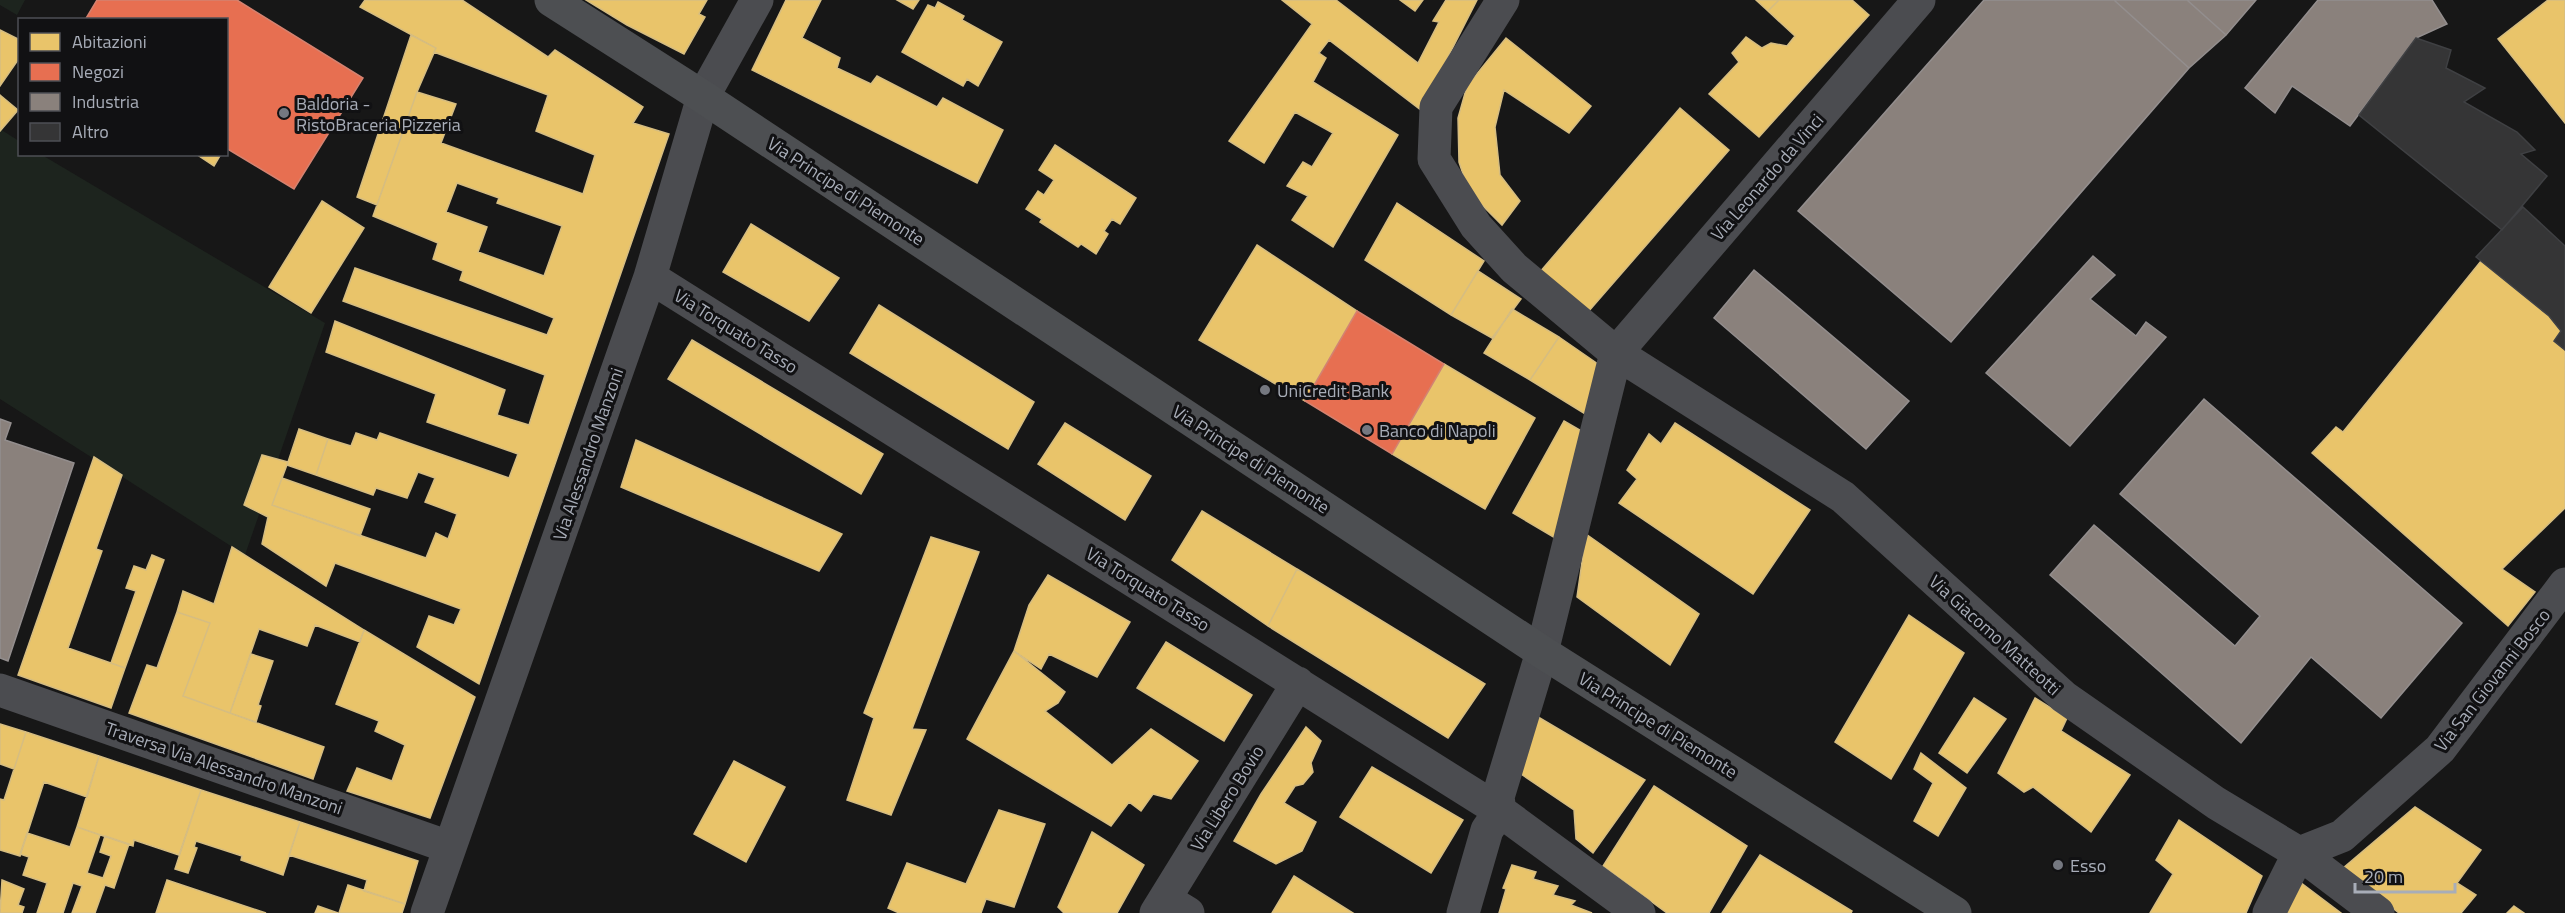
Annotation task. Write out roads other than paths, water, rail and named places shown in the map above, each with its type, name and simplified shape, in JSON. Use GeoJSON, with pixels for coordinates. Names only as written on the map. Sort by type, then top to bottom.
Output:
{"type":"FeatureCollection","features":[{"type":"Feature","properties":{"kind":"main road","name":"Via Principe di Piemonte"},"geometry":{"type":"LineString","coordinates":[[551,0],[703,97],[1542,652],[1955,913]]}},
{"type":"Feature","properties":{"kind":"street","name":"Via Alessandro Manzoni"},"geometry":{"type":"LineString","coordinates":[[427,913],[650,277],[703,97],[757,0]]}},
{"type":"Feature","properties":{"kind":"street","name":"Via Giacomo Matteotti"},"geometry":{"type":"LineString","coordinates":[[1503,0],[1436,107],[1434,159],[1476,226],[1514,268],[1616,353],[1843,497],[2064,697],[2216,803],[2299,853],[2378,913]]}},
{"type":"Feature","properties":{"kind":"street","name":"Via Leonardo da Vinci"},"geometry":{"type":"LineString","coordinates":[[1616,353],[1919,0]]}},
{"type":"Feature","properties":{"kind":"street","name":"Via Torquato Tasso"},"geometry":{"type":"LineString","coordinates":[[650,277],[1500,811],[1639,913]]}},
{"type":"Feature","properties":{"kind":"street"},"geometry":{"type":"LineString","coordinates":[[1463,913],[1487,830],[1500,811],[1498,797],[1542,652],[1616,353]]}},
{"type":"Feature","properties":{"kind":"street","name":"Via San Giovanni Bosco"},"geometry":{"type":"LineString","coordinates":[[2299,853],[2342,837],[2440,749],[2565,584]]}},
{"type":"Feature","properties":{"kind":"street","name":"Via Libero Bovio"},"geometry":{"type":"LineString","coordinates":[[1169,908],[1298,683]]}},
{"type":"Feature","properties":{"kind":"street","name":"Traversa Via Alessandro Manzoni"},"geometry":{"type":"LineString","coordinates":[[0,690],[449,847]]}},
{"type":"Feature","properties":{"kind":"street"},"geometry":{"type":"LineString","coordinates":[[2269,913],[2299,853]]}},
{"type":"Feature","properties":{"kind":"place","name":"Baldoria - RistoBraceria Pizzeria"},"geometry":{"type":"Point","coordinates":[284,113]}},
{"type":"Feature","properties":{"kind":"place","name":"UniCredit Bank"},"geometry":{"type":"Point","coordinates":[1265,390]}},
{"type":"Feature","properties":{"kind":"place","name":"Banco di Napoli"},"geometry":{"type":"Point","coordinates":[1367,430]}},
{"type":"Feature","properties":{"kind":"place","name":"Esso"},"geometry":{"type":"Point","coordinates":[2058,865]}}]}
